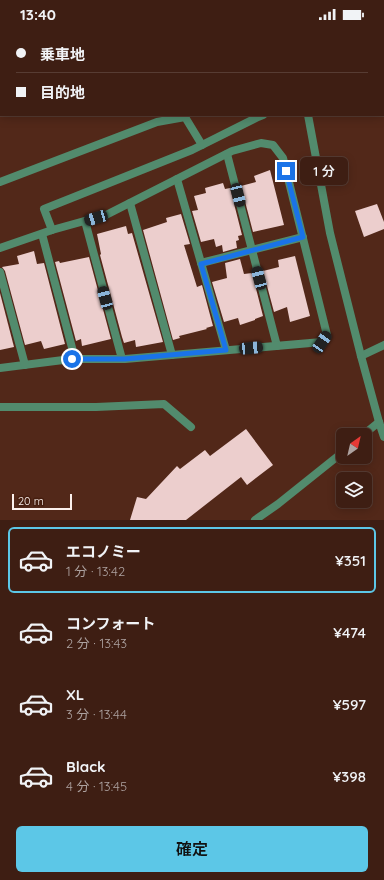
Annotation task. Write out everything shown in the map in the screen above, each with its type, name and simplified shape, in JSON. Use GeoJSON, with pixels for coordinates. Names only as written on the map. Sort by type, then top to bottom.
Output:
{"type":"FeatureCollection","features":[{"type":"Feature","properties":{"kind":"street"},"geometry":{"type":"LineString","coordinates":[[52,230],[44,209],[192,150],[258,116]]}},
{"type":"Feature","properties":{"kind":"street"},"geometry":{"type":"LineString","coordinates":[[308,116],[330,233],[361,356],[384,437]]}},
{"type":"Feature","properties":{"kind":"street"},"geometry":{"type":"LineString","coordinates":[[0,182],[158,122],[185,117],[202,145]]}},
{"type":"Feature","properties":{"kind":"street"},"geometry":{"type":"LineString","coordinates":[[0,248],[52,230],[106,214],[232,152],[261,143],[273,145],[283,158],[327,335],[322,342],[122,359],[75,359],[0,368]]}},
{"type":"Feature","properties":{"kind":"street"},"geometry":{"type":"LineString","coordinates":[[227,154],[276,346]]}},
{"type":"Feature","properties":{"kind":"street"},"geometry":{"type":"LineString","coordinates":[[177,179],[226,350]]}},
{"type":"Feature","properties":{"kind":"street"},"geometry":{"type":"LineString","coordinates":[[130,203],[172,355]]}},
{"type":"Feature","properties":{"kind":"street"},"geometry":{"type":"LineString","coordinates":[[85,220],[122,359]]}},
{"type":"Feature","properties":{"kind":"street"},"geometry":{"type":"LineString","coordinates":[[42,234],[75,359]]}},
{"type":"Feature","properties":{"kind":"street"},"geometry":{"type":"LineString","coordinates":[[201,264],[303,237]]}},
{"type":"Feature","properties":{"kind":"street"},"geometry":{"type":"LineString","coordinates":[[0,272],[25,364]]}},
{"type":"Feature","properties":{"kind":"street"},"geometry":{"type":"LineString","coordinates":[[361,356],[384,345]]}},
{"type":"Feature","properties":{"kind":"street"},"geometry":{"type":"LineString","coordinates":[[0,407],[96,407],[164,404],[191,427]]}},
{"type":"Feature","properties":{"kind":"street"},"geometry":{"type":"LineString","coordinates":[[372,428],[379,422]]}},
{"type":"Feature","properties":{"kind":"street"},"geometry":{"type":"LineString","coordinates":[[255,520],[278,504],[336,458]]}},
{"type":"Feature","properties":{"kind":"building"},"geometry":{"type":"Polygon","coordinates":[[[270,170],[284,225],[253,232],[241,186],[256,182],[254,176],[270,170]]]}},
{"type":"Feature","properties":{"kind":"building"},"geometry":{"type":"Polygon","coordinates":[[[223,183],[225,189],[230,188],[242,235],[238,236],[239,240],[236,241],[237,248],[223,252],[222,245],[216,247],[214,239],[201,242],[192,211],[198,210],[194,196],[206,193],[205,188],[223,183]]]}},
{"type":"Feature","properties":{"kind":"building"},"geometry":{"type":"Polygon","coordinates":[[[377,204],[384,222],[384,229],[364,237],[355,211],[377,204]]]}},
{"type":"Feature","properties":{"kind":"building"},"geometry":{"type":"Polygon","coordinates":[[[181,214],[190,244],[184,245],[197,287],[202,285],[213,326],[179,336],[180,338],[173,340],[143,230],[167,222],[166,218],[181,214]]]}},
{"type":"Feature","properties":{"kind":"building"},"geometry":{"type":"Polygon","coordinates":[[[126,226],[128,234],[132,233],[163,342],[136,347],[135,340],[124,343],[122,337],[100,255],[97,234],[126,226]]]}},
{"type":"Feature","properties":{"kind":"building"},"geometry":{"type":"Polygon","coordinates":[[[34,251],[37,264],[44,263],[65,344],[44,349],[41,341],[25,345],[5,271],[2,267],[19,264],[17,256],[34,251]]]}},
{"type":"Feature","properties":{"kind":"building"},"geometry":{"type":"Polygon","coordinates":[[[295,256],[310,316],[290,322],[287,307],[274,312],[263,271],[279,267],[278,260],[295,256]]]}},
{"type":"Feature","properties":{"kind":"building"},"geometry":{"type":"Polygon","coordinates":[[[89,257],[111,339],[82,346],[81,339],[76,341],[55,262],[59,261],[60,263],[89,257]]]}},
{"type":"Feature","properties":{"kind":"building"},"geometry":{"type":"Polygon","coordinates":[[[240,259],[244,274],[252,273],[263,316],[240,325],[238,318],[224,322],[212,282],[227,278],[225,263],[240,259]]]}},
{"type":"Feature","properties":{"kind":"building"},"geometry":{"type":"Polygon","coordinates":[[[0,293],[14,347],[0,350],[0,293]]]}},
{"type":"Feature","properties":{"kind":"building"},"geometry":{"type":"Polygon","coordinates":[[[246,429],[273,465],[247,485],[241,477],[186,520],[130,520],[137,497],[146,499],[177,466],[180,469],[205,450],[210,456],[246,429]]]}},
{"type":"Feature","properties":{"kind":"route"},"geometry":{"type":"LineString","coordinates":[[72,359],[125,359],[226,350],[201,264],[303,237],[286,171]]}}]}
